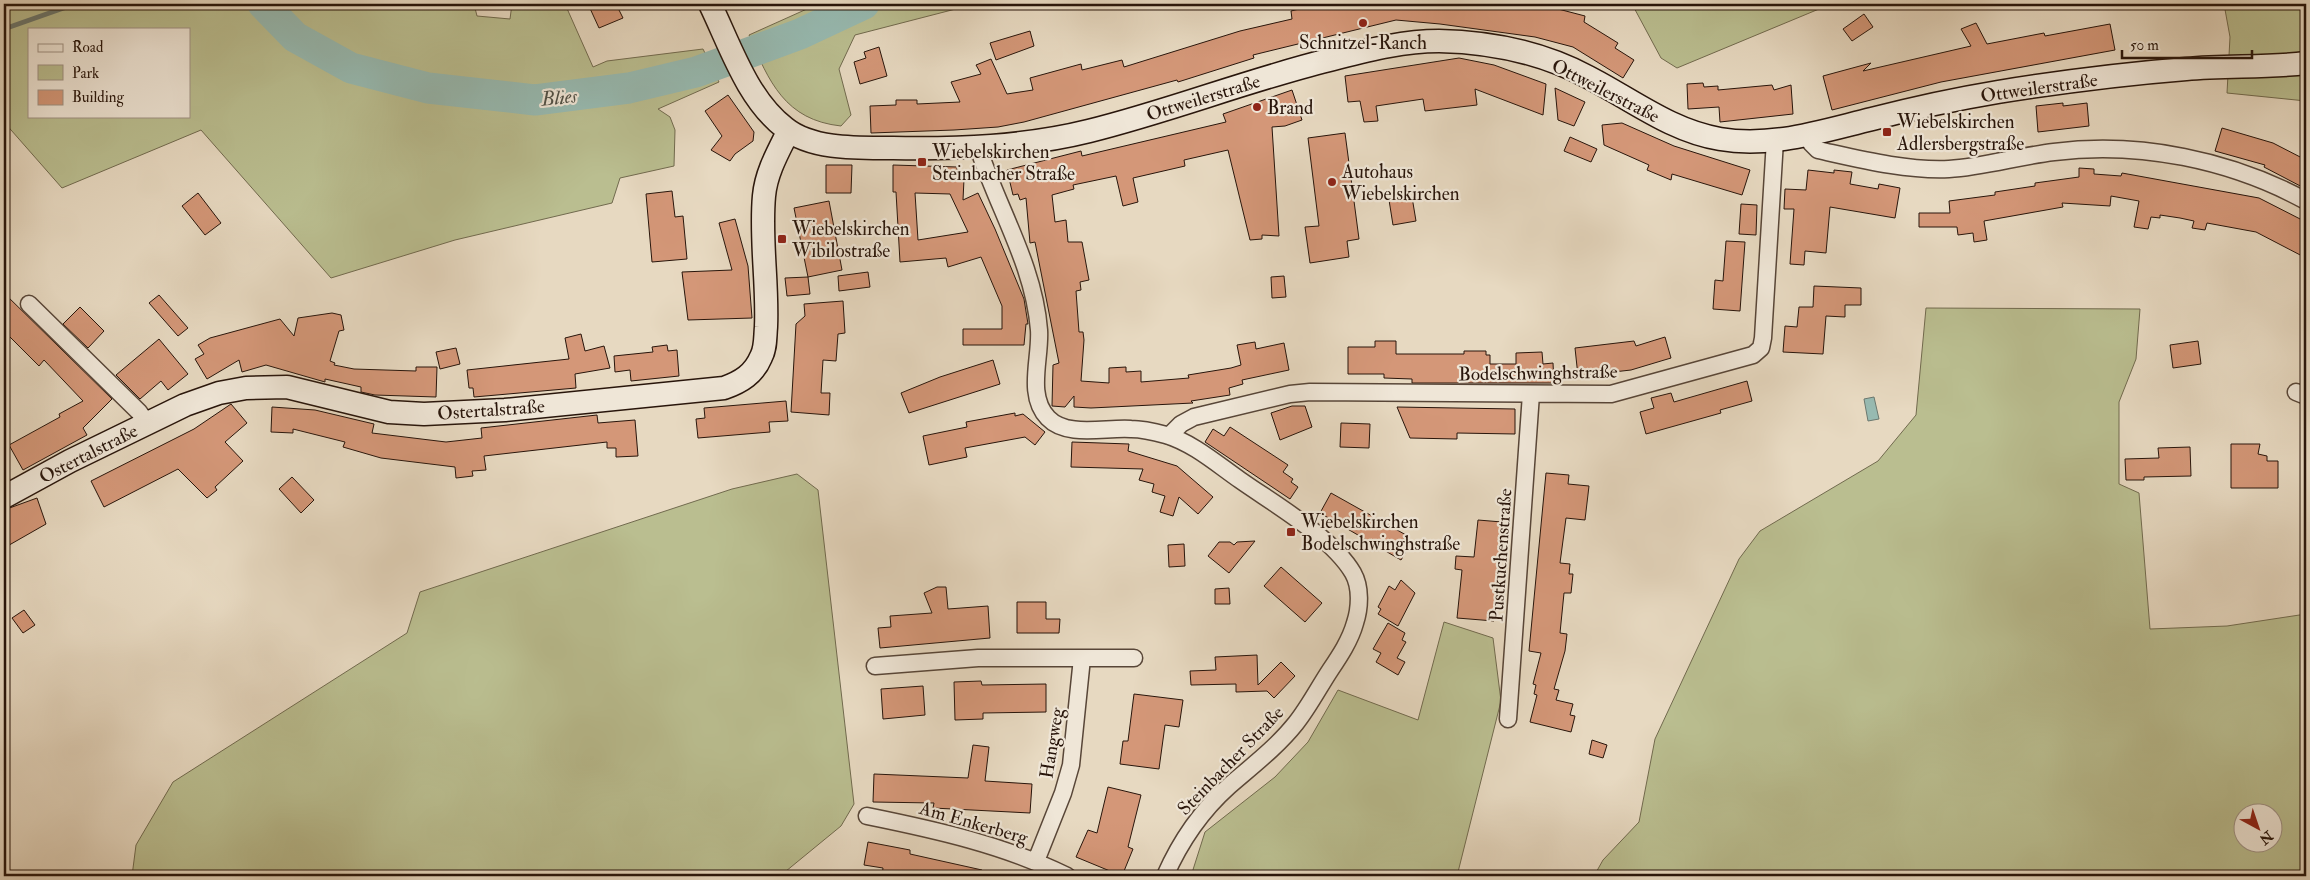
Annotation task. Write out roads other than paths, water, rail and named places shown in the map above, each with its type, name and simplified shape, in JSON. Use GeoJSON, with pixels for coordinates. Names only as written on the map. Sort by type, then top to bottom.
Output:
{"type":"FeatureCollection","features":[{"type":"Feature","properties":{"kind":"main road"},"geometry":{"type":"LineString","coordinates":[[715,14],[748,82],[772,117],[788,132]]}},
{"type":"Feature","properties":{"kind":"main road","name":"Ottweilerstraße"},"geometry":{"type":"LineString","coordinates":[[788,132],[816,142],[864,148],[978,147],[1088,131],[1296,68],[1406,42],[1437,41],[1489,45],[1516,51],[1569,68],[1656,116],[1690,132],[1718,139],[1749,142],[1808,135],[1914,108],[1994,92],[2070,81],[2191,68],[2281,66],[2306,63]]}},
{"type":"Feature","properties":{"kind":"main road","name":"Ottweilerstraße"},"geometry":{"type":"LineString","coordinates":[[2281,66],[2306,69]]}},
{"type":"Feature","properties":{"kind":"main road","name":"Ostertalstraße"},"geometry":{"type":"LineString","coordinates":[[4,497],[147,423],[219,393],[246,388],[287,387],[389,412],[424,414],[505,410],[724,388],[740,382],[752,372],[762,357],[765,345],[767,303],[764,194],[768,175],[788,132]]}},
{"type":"Feature","properties":{"kind":"street"},"geometry":{"type":"LineString","coordinates":[[1808,135],[1811,143],[1818,150],[1916,168],[1948,169],[2054,151],[2110,149],[2173,154],[2274,184],[2306,201]]}},
{"type":"Feature","properties":{"kind":"street","name":"Bodelschwinghstraße"},"geometry":{"type":"LineString","coordinates":[[1169,436],[1181,424],[1194,417],[1290,394],[1611,394],[1753,355],[1761,348],[1775,140]]}},
{"type":"Feature","properties":{"kind":"street","name":"Steinbacher Straße"},"geometry":{"type":"LineString","coordinates":[[978,147],[1034,294],[1039,332],[1037,400],[1049,420],[1060,427],[1074,429],[1132,429],[1169,436],[1191,446],[1290,515],[1332,548],[1352,571],[1357,581],[1359,601],[1356,622],[1344,649],[1296,723],[1255,765],[1227,788],[1195,823],[1182,842],[1165,876]]}},
{"type":"Feature","properties":{"kind":"street"},"geometry":{"type":"LineString","coordinates":[[29,304],[139,412],[147,423]]}},
{"type":"Feature","properties":{"kind":"street","name":"Pustkuchenstraße"},"geometry":{"type":"LineString","coordinates":[[1508,719],[1531,394]]}},
{"type":"Feature","properties":{"kind":"street"},"geometry":{"type":"LineString","coordinates":[[875,666],[978,658],[1134,658]]}},
{"type":"Feature","properties":{"kind":"street","name":"Hangweg"},"geometry":{"type":"LineString","coordinates":[[1036,861],[1063,793],[1071,765],[1082,658]]}},
{"type":"Feature","properties":{"kind":"street","name":"Am Enkerberg"},"geometry":{"type":"LineString","coordinates":[[867,816],[938,830],[1036,861],[1067,876]]}},
{"type":"Feature","properties":{"kind":"water"},"geometry":{"type":"Polygon","coordinates":[[[1874,397],[1879,419],[1868,421],[1864,399],[1874,397]]]}},
{"type":"Feature","properties":{"kind":"waterway"},"geometry":{"type":"LineString","coordinates":[[4,29],[75,4]]}},
{"type":"Feature","properties":{"kind":"waterway","name":"Blies"},"geometry":{"type":"LineString","coordinates":[[263,4],[295,37],[351,68],[428,88],[535,100],[629,88],[696,72],[800,34],[864,4]]}},
{"type":"Feature","properties":{"kind":"place","name":"Schnitzel-Ranch"},"geometry":{"type":"Point","coordinates":[1363,23]}},
{"type":"Feature","properties":{"kind":"place","name":"Brand"},"geometry":{"type":"Point","coordinates":[1257,107]}},
{"type":"Feature","properties":{"kind":"place","name":"Wiebelskirchen Adlersbergstraße"},"geometry":{"type":"Point","coordinates":[1887,132]}},
{"type":"Feature","properties":{"kind":"place","name":"Wiebelskirchen Steinbacher Straße"},"geometry":{"type":"Point","coordinates":[922,162]}},
{"type":"Feature","properties":{"kind":"place","name":"Autohaus Wiebelskirchen"},"geometry":{"type":"Point","coordinates":[1332,182]}},
{"type":"Feature","properties":{"kind":"place","name":"Wiebelskirchen Wibilostraße"},"geometry":{"type":"Point","coordinates":[782,239]}},
{"type":"Feature","properties":{"kind":"place","name":"Wiebelskirchen Bodelschwinghstraße"},"geometry":{"type":"Point","coordinates":[1291,532]}}]}
